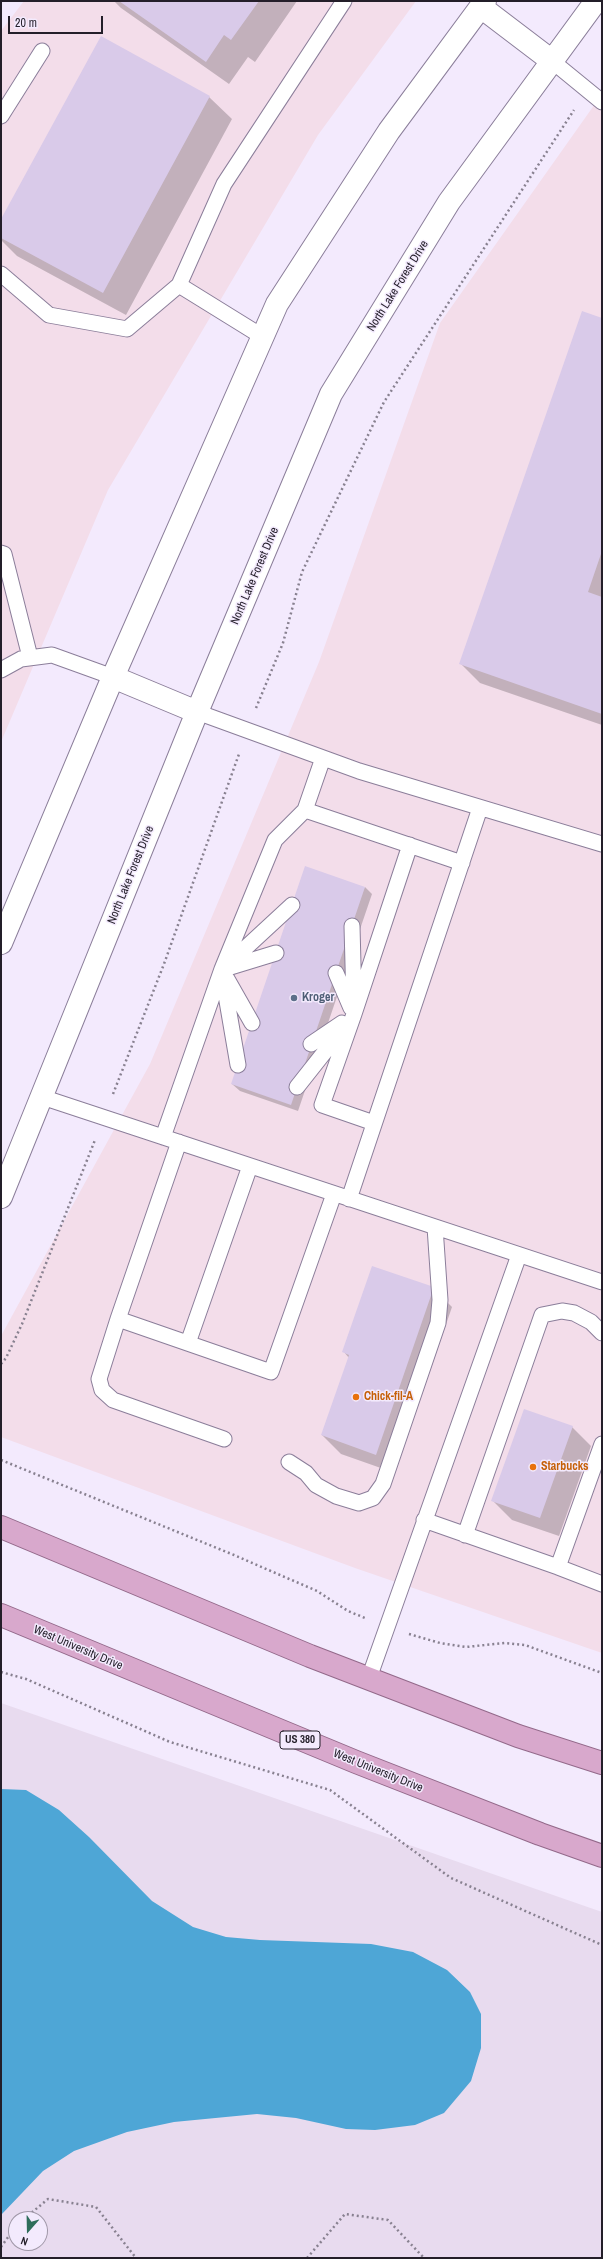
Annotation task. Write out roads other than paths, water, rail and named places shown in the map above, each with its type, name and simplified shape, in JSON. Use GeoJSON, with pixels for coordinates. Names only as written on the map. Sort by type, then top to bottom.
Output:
{"type":"FeatureCollection","features":[{"type":"Feature","properties":{"kind":"highway"},"geometry":{"type":"LineString","coordinates":[[1,1527],[369,1678],[518,1736],[602,1763]]}},
{"type":"Feature","properties":{"kind":"highway","name":"West University Drive"},"geometry":{"type":"LineString","coordinates":[[1,1615],[356,1762],[540,1834],[602,1856]]}},
{"type":"Feature","properties":{"kind":"main road","name":"North Lake Forest Drive"},"geometry":{"type":"LineString","coordinates":[[1,1197],[197,712],[331,394],[449,202],[596,1]]}},
{"type":"Feature","properties":{"kind":"main road"},"geometry":{"type":"LineString","coordinates":[[1,943],[112,677],[277,304],[389,131],[478,3],[552,61]]}},
{"type":"Feature","properties":{"kind":"main road"},"geometry":{"type":"LineString","coordinates":[[112,677],[197,712]]}},
{"type":"Feature","properties":{"kind":"lane"},"geometry":{"type":"LineString","coordinates":[[1,274],[49,315],[127,329],[179,285],[224,184],[344,1]]}},
{"type":"Feature","properties":{"kind":"lane"},"geometry":{"type":"LineString","coordinates":[[1,116],[42,51]]}},
{"type":"Feature","properties":{"kind":"lane"},"geometry":{"type":"LineString","coordinates":[[552,61],[602,102]]}},
{"type":"Feature","properties":{"kind":"lane"},"geometry":{"type":"LineString","coordinates":[[179,285],[263,337]]}},
{"type":"Feature","properties":{"kind":"lane"},"geometry":{"type":"LineString","coordinates":[[1,553],[4,554],[30,658]]}},
{"type":"Feature","properties":{"kind":"lane"},"geometry":{"type":"LineString","coordinates":[[1,670],[21,659],[52,655],[112,677]]}},
{"type":"Feature","properties":{"kind":"lane"},"geometry":{"type":"LineString","coordinates":[[197,712],[358,771],[602,844]]}},
{"type":"Feature","properties":{"kind":"lane"},"geometry":{"type":"LineString","coordinates":[[163,1137],[222,969],[275,840],[305,810],[323,758]]}},
{"type":"Feature","properties":{"kind":"lane"},"geometry":{"type":"LineString","coordinates":[[349,1199],[480,808]]}},
{"type":"Feature","properties":{"kind":"lane"},"geometry":{"type":"LineString","coordinates":[[305,810],[462,863]]}},
{"type":"Feature","properties":{"kind":"lane"},"geometry":{"type":"LineString","coordinates":[[374,1123],[322,1105],[410,845]]}},
{"type":"Feature","properties":{"kind":"lane"},"geometry":{"type":"LineString","coordinates":[[222,969],[292,905]]}},
{"type":"Feature","properties":{"kind":"lane"},"geometry":{"type":"LineString","coordinates":[[297,1086],[354,1014],[352,926]]}},
{"type":"Feature","properties":{"kind":"lane"},"geometry":{"type":"LineString","coordinates":[[222,969],[276,953]]}},
{"type":"Feature","properties":{"kind":"lane"},"geometry":{"type":"LineString","coordinates":[[222,969],[252,1023]]}},
{"type":"Feature","properties":{"kind":"lane"},"geometry":{"type":"LineString","coordinates":[[222,969],[238,1065]]}},
{"type":"Feature","properties":{"kind":"lane"},"geometry":{"type":"LineString","coordinates":[[336,973],[354,1014]]}},
{"type":"Feature","properties":{"kind":"lane"},"geometry":{"type":"LineString","coordinates":[[311,1044],[354,1014]]}},
{"type":"Feature","properties":{"kind":"lane"},"geometry":{"type":"LineString","coordinates":[[42,1097],[602,1282]]}},
{"type":"Feature","properties":{"kind":"lane"},"geometry":{"type":"LineString","coordinates":[[178,1142],[99,1379],[102,1390],[113,1400],[224,1439]]}},
{"type":"Feature","properties":{"kind":"lane"},"geometry":{"type":"LineString","coordinates":[[188,1343],[250,1166]]}},
{"type":"Feature","properties":{"kind":"lane"},"geometry":{"type":"LineString","coordinates":[[118,1319],[271,1372],[334,1194]]}},
{"type":"Feature","properties":{"kind":"lane"},"geometry":{"type":"LineString","coordinates":[[289,1462],[306,1473],[316,1485],[336,1496],[359,1503],[373,1498],[383,1484],[438,1323],[440,1300],[435,1227]]}},
{"type":"Feature","properties":{"kind":"lane"},"geometry":{"type":"LineString","coordinates":[[369,1678],[519,1255]]}},
{"type":"Feature","properties":{"kind":"lane"},"geometry":{"type":"LineString","coordinates":[[465,1535],[542,1316],[562,1311],[574,1313],[591,1322],[602,1333]]}},
{"type":"Feature","properties":{"kind":"lane"},"geometry":{"type":"LineString","coordinates":[[558,1567],[602,1444]]}},
{"type":"Feature","properties":{"kind":"lane"},"geometry":{"type":"LineString","coordinates":[[424,1520],[602,1584]]}},
{"type":"Feature","properties":{"kind":"water"},"geometry":{"type":"Polygon","coordinates":[[[1,1789],[26,1790],[59,1810],[89,1837],[152,1901],[193,1927],[226,1937],[260,1940],[371,1944],[413,1952],[447,1970],[470,1992],[481,2014],[481,2048],[471,2081],[444,2113],[415,2125],[375,2130],[346,2129],[296,2118],[257,2114],[174,2122],[127,2132],[74,2151],[43,2171],[1,2215],[1,1789]]]}},
{"type":"Feature","properties":{"kind":"place","name":"Kroger"},"geometry":{"type":"Point","coordinates":[294,998]}},
{"type":"Feature","properties":{"kind":"place","name":"Chick-fil-A"},"geometry":{"type":"Point","coordinates":[356,1397]}},
{"type":"Feature","properties":{"kind":"place","name":"Starbucks"},"geometry":{"type":"Point","coordinates":[533,1467]}}]}
